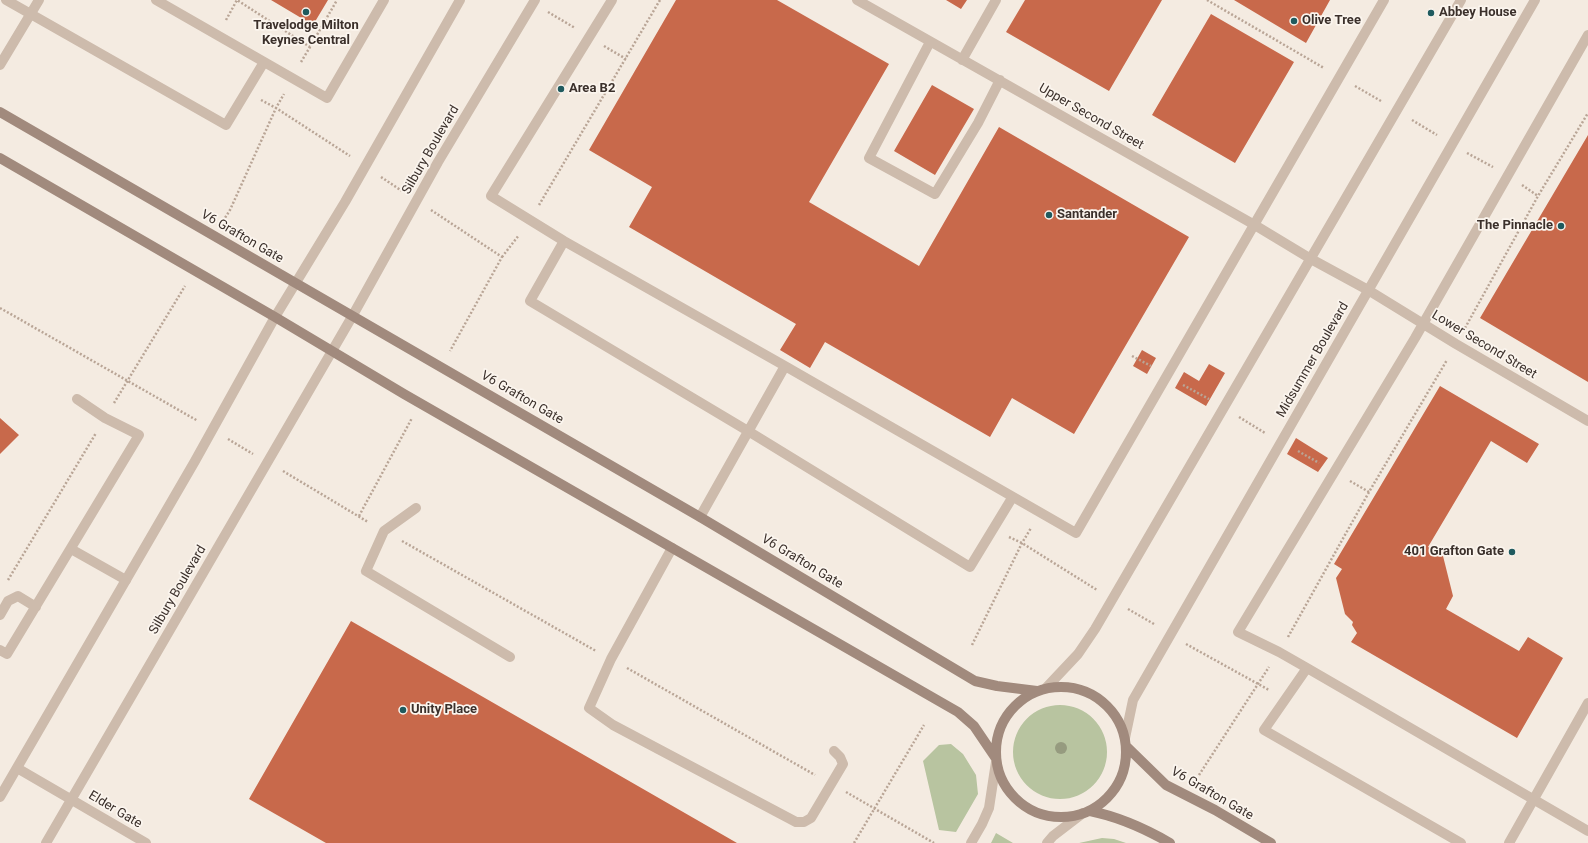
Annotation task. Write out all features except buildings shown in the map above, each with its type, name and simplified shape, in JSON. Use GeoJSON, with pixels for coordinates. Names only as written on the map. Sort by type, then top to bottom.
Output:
{"type":"FeatureCollection","features":[{"type":"Feature","properties":{"kind":"street"},"geometry":{"type":"LineString","coordinates":[[6,0],[226,125],[264,62]]}},
{"type":"Feature","properties":{"kind":"street"},"geometry":{"type":"LineString","coordinates":[[0,65],[39,0]]}},
{"type":"Feature","properties":{"kind":"street"},"geometry":{"type":"LineString","coordinates":[[156,0],[327,98],[384,0]]}},
{"type":"Feature","properties":{"kind":"street"},"geometry":{"type":"LineString","coordinates":[[0,797],[195,461],[295,282],[345,202],[460,0]]}},
{"type":"Feature","properties":{"kind":"street","name":"Silbury Boulevard"},"geometry":{"type":"LineString","coordinates":[[46,843],[353,315],[397,233],[438,162],[535,0]]}},
{"type":"Feature","properties":{"kind":"street"},"geometry":{"type":"LineString","coordinates":[[612,0],[491,196],[564,241],[785,366],[1076,534],[1253,224],[1384,0]]}},
{"type":"Feature","properties":{"kind":"street","name":"Upper Second Street"},"geometry":{"type":"LineString","coordinates":[[857,0],[1253,224],[1311,259]]}},
{"type":"Feature","properties":{"kind":"street"},"geometry":{"type":"LineString","coordinates":[[962,60],[996,0]]}},
{"type":"Feature","properties":{"kind":"street"},"geometry":{"type":"LineString","coordinates":[[971,843],[989,808],[996,743],[999,730],[1005,717],[1019,702],[1041,690],[1078,654],[1095,629],[1461,0]]}},
{"type":"Feature","properties":{"kind":"street","name":"Midsummer Boulevard"},"geometry":{"type":"LineString","coordinates":[[1125,742],[1133,700],[1535,0]]}},
{"type":"Feature","properties":{"kind":"street"},"geometry":{"type":"LineString","coordinates":[[1588,35],[1423,324],[1238,632],[1279,652],[1588,831]]}},
{"type":"Feature","properties":{"kind":"street"},"geometry":{"type":"LineString","coordinates":[[930,42],[869,158],[935,194],[978,123],[1000,80]]}},
{"type":"Feature","properties":{"kind":"street","name":"V6 Grafton Gate"},"geometry":{"type":"LineString","coordinates":[[0,112],[700,517],[975,681],[997,686],[1041,690]]}},
{"type":"Feature","properties":{"kind":"street"},"geometry":{"type":"LineString","coordinates":[[0,158],[275,317],[404,394],[958,712],[974,726],[995,760],[1003,784],[1018,802],[1038,814],[1061,818],[1087,812],[1109,814],[1142,827],[1170,843]]}},
{"type":"Feature","properties":{"kind":"street"},"geometry":{"type":"LineString","coordinates":[[564,241],[530,301],[748,431],[970,567],[1012,498]]}},
{"type":"Feature","properties":{"kind":"street","name":"Lower Second Street"},"geometry":{"type":"LineString","coordinates":[[1311,259],[1368,290],[1456,344],[1588,420]]}},
{"type":"Feature","properties":{"kind":"street"},"geometry":{"type":"LineString","coordinates":[[700,517],[785,366]]}},
{"type":"Feature","properties":{"kind":"street"},"geometry":{"type":"LineString","coordinates":[[0,650],[7,654],[139,435],[105,418],[77,399]]}},
{"type":"Feature","properties":{"kind":"street"},"geometry":{"type":"LineString","coordinates":[[416,508],[384,531],[366,571],[510,657]]}},
{"type":"Feature","properties":{"kind":"street"},"geometry":{"type":"LineString","coordinates":[[672,548],[611,659],[589,708],[613,725],[796,822],[804,822],[811,818],[843,764],[840,757],[834,751]]}},
{"type":"Feature","properties":{"kind":"street"},"geometry":{"type":"LineString","coordinates":[[71,549],[126,580]]}},
{"type":"Feature","properties":{"kind":"street"},"geometry":{"type":"LineString","coordinates":[[0,615],[8,602],[18,596],[36,607]]}},
{"type":"Feature","properties":{"kind":"street"},"geometry":{"type":"LineString","coordinates":[[1307,668],[1264,730],[1461,843]]}},
{"type":"Feature","properties":{"kind":"street"},"geometry":{"type":"LineString","coordinates":[[1041,690],[1063,687],[1074,688],[1096,697],[1109,708],[1119,722],[1125,742],[1126,759],[1118,784],[1106,799],[1053,836],[1047,843]]}},
{"type":"Feature","properties":{"kind":"street"},"geometry":{"type":"LineString","coordinates":[[1509,843],[1588,703]]}},
{"type":"Feature","properties":{"kind":"street","name":"V6 Grafton Gate"},"geometry":{"type":"LineString","coordinates":[[1125,742],[1166,785],[1215,810],[1271,843]]}},
{"type":"Feature","properties":{"kind":"street","name":"Elder Gate"},"geometry":{"type":"LineString","coordinates":[[17,768],[146,843]]}},
{"type":"Feature","properties":{"kind":"path"},"geometry":{"type":"LineString","coordinates":[[237,0],[310,46],[337,0]]}},
{"type":"Feature","properties":{"kind":"path"},"geometry":{"type":"LineString","coordinates":[[449,352],[502,257],[530,220],[660,0]]}},
{"type":"Feature","properties":{"kind":"path"},"geometry":{"type":"LineString","coordinates":[[1207,0],[1340,77]]}},
{"type":"Feature","properties":{"kind":"path"},"geometry":{"type":"LineString","coordinates":[[222,224],[230,210],[276,108],[354,159]]}},
{"type":"Feature","properties":{"kind":"path"},"geometry":{"type":"LineString","coordinates":[[1199,775],[1279,652],[1368,492],[1456,344],[1538,196],[1588,113]]}},
{"type":"Feature","properties":{"kind":"path"},"geometry":{"type":"LineString","coordinates":[[380,176],[406,193]]}},
{"type":"Feature","properties":{"kind":"path"},"geometry":{"type":"LineString","coordinates":[[425,206],[502,257]]}},
{"type":"Feature","properties":{"kind":"path"},"geometry":{"type":"LineString","coordinates":[[8,581],[105,418],[129,381],[185,285]]}},
{"type":"Feature","properties":{"kind":"path"},"geometry":{"type":"LineString","coordinates":[[0,308],[203,425]]}},
{"type":"Feature","properties":{"kind":"path"},"geometry":{"type":"LineString","coordinates":[[1132,356],[1368,492]]}},
{"type":"Feature","properties":{"kind":"path"},"geometry":{"type":"LineString","coordinates":[[278,468],[359,516],[415,413]]}},
{"type":"Feature","properties":{"kind":"path"},"geometry":{"type":"LineString","coordinates":[[224,436],[257,456]]}},
{"type":"Feature","properties":{"kind":"path"},"geometry":{"type":"LineString","coordinates":[[972,645],[1022,543],[1040,513]]}},
{"type":"Feature","properties":{"kind":"path"},"geometry":{"type":"LineString","coordinates":[[993,529],[1022,543],[1097,590]]}},
{"type":"Feature","properties":{"kind":"path"},"geometry":{"type":"LineString","coordinates":[[1128,609],[1154,624]]}},
{"type":"Feature","properties":{"kind":"path"},"geometry":{"type":"LineString","coordinates":[[1184,643],[1285,699]]}},
{"type":"Feature","properties":{"kind":"path"},"geometry":{"type":"LineString","coordinates":[[854,843],[924,725]]}},
{"type":"Feature","properties":{"kind":"path"},"geometry":{"type":"LineString","coordinates":[[875,808],[934,843]]}},
{"type":"Feature","properties":{"kind":"green space"},"geometry":{"type":"Polygon","coordinates":[[[1060,705],[1078,708],[1093,719],[1104,734],[1107,752],[1104,770],[1093,785],[1078,796],[1060,799],[1042,796],[1027,785],[1016,770],[1013,752],[1016,734],[1027,719],[1042,708],[1060,705]]]}},
{"type":"Feature","properties":{"kind":"green space"},"geometry":{"type":"Polygon","coordinates":[[[951,744],[963,754],[976,775],[978,794],[956,832],[939,830],[923,761],[939,745],[951,744]]]}},
{"type":"Feature","properties":{"kind":"green space"},"geometry":{"type":"Polygon","coordinates":[[[996,833],[1013,843],[991,843],[996,833]]]}},
{"type":"Feature","properties":{"kind":"green space"},"geometry":{"type":"Polygon","coordinates":[[[1102,838],[1114,839],[1126,843],[1079,843],[1102,838]]]}},
{"type":"Feature","properties":{"kind":"place","name":"Travelodge Milton Keynes Central"},"geometry":{"type":"Point","coordinates":[306,12]}},
{"type":"Feature","properties":{"kind":"place","name":"Abbey House"},"geometry":{"type":"Point","coordinates":[1431,13]}},
{"type":"Feature","properties":{"kind":"place","name":"Olive Tree"},"geometry":{"type":"Point","coordinates":[1294,21]}},
{"type":"Feature","properties":{"kind":"place","name":"Area B2"},"geometry":{"type":"Point","coordinates":[561,89]}},
{"type":"Feature","properties":{"kind":"place","name":"Santander"},"geometry":{"type":"Point","coordinates":[1049,215]}},
{"type":"Feature","properties":{"kind":"place","name":"The Pinnacle"},"geometry":{"type":"Point","coordinates":[1561,226]}},
{"type":"Feature","properties":{"kind":"place","name":"401 Grafton Gate"},"geometry":{"type":"Point","coordinates":[1512,552]}},
{"type":"Feature","properties":{"kind":"place","name":"Unity Place"},"geometry":{"type":"Point","coordinates":[403,710]}}]}
